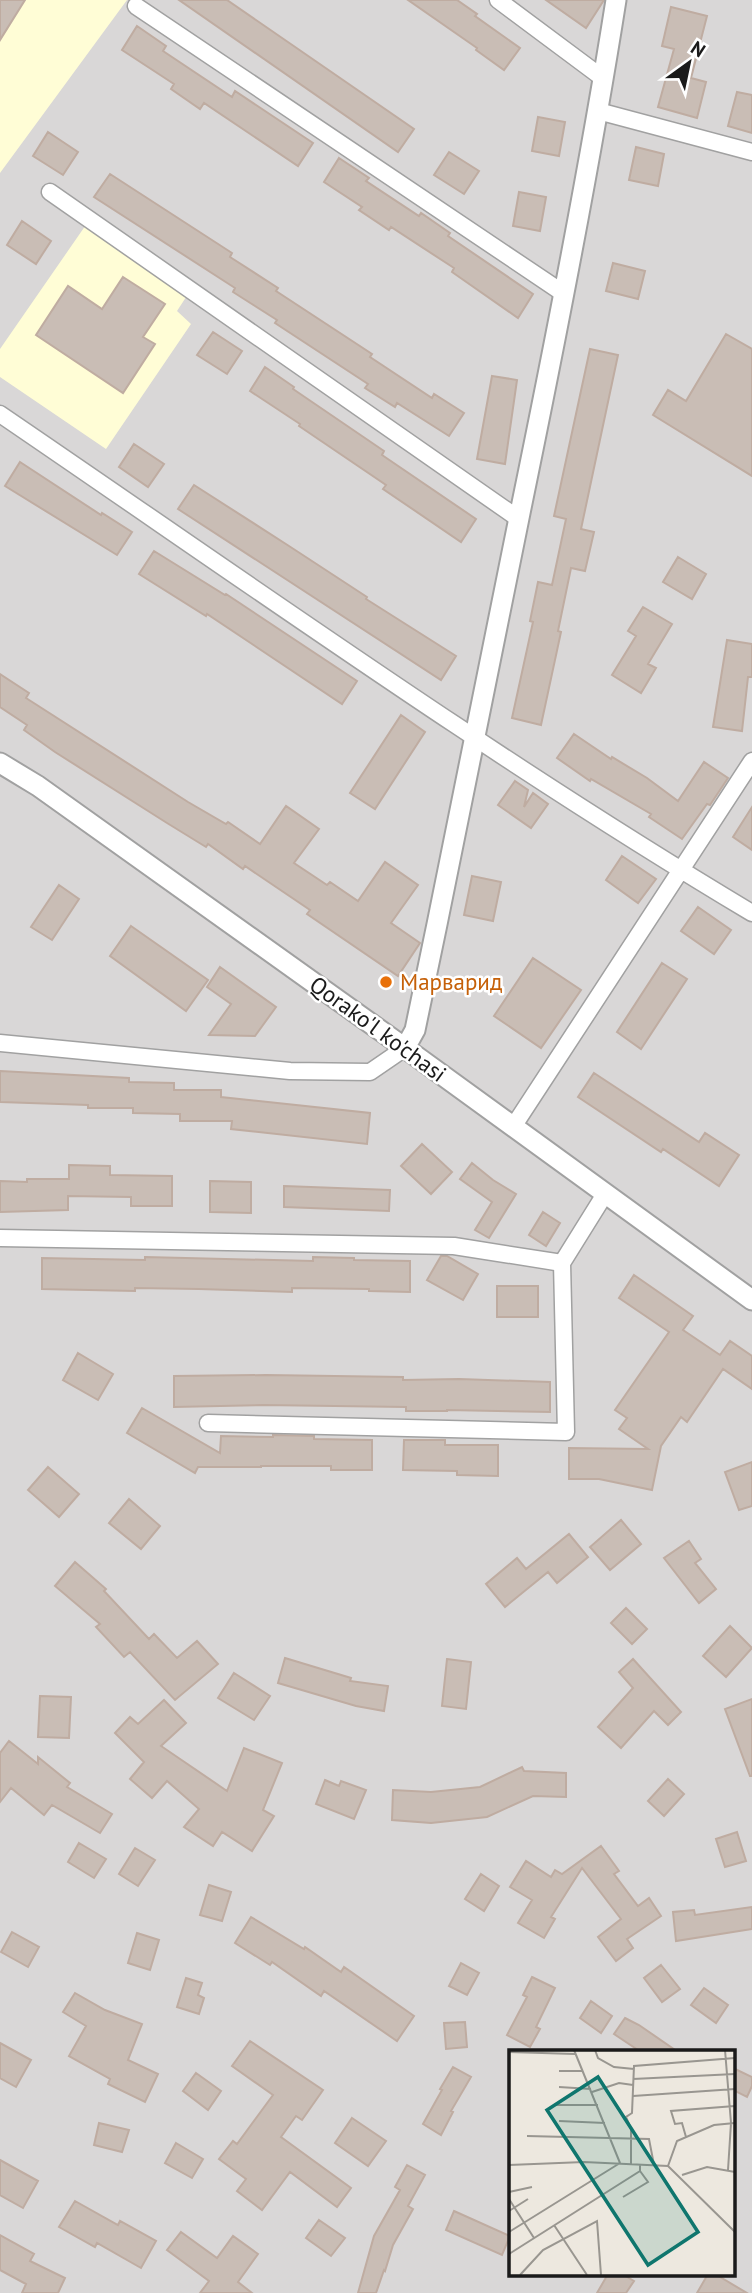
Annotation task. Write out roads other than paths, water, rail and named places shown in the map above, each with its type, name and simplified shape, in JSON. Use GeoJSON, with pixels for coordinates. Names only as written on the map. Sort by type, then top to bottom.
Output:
{"type":"FeatureCollection","features":[{"type":"Feature","properties":{"kind":"street"},"geometry":{"type":"LineString","coordinates":[[498,0],[604,79]]}},
{"type":"Feature","properties":{"kind":"street"},"geometry":{"type":"LineString","coordinates":[[0,1042],[290,1071],[370,1072],[405,1048],[415,1030],[476,739],[598,111],[616,0]]}},
{"type":"Feature","properties":{"kind":"street"},"geometry":{"type":"LineString","coordinates":[[136,6],[563,293]]}},
{"type":"Feature","properties":{"kind":"street"},"geometry":{"type":"LineString","coordinates":[[598,111],[752,152]]}},
{"type":"Feature","properties":{"kind":"street"},"geometry":{"type":"LineString","coordinates":[[50,192],[519,519]]}},
{"type":"Feature","properties":{"kind":"street"},"geometry":{"type":"LineString","coordinates":[[0,414],[476,739],[752,913]]}},
{"type":"Feature","properties":{"kind":"street"},"geometry":{"type":"LineString","coordinates":[[513,1127],[752,761]]}},
{"type":"Feature","properties":{"kind":"street","name":"Qorako'l ko'chasi"},"geometry":{"type":"LineString","coordinates":[[0,763],[38,786],[751,1297]]}},
{"type":"Feature","properties":{"kind":"street"},"geometry":{"type":"LineString","coordinates":[[208,1423],[566,1432],[562,1263],[605,1194]]}},
{"type":"Feature","properties":{"kind":"street"},"geometry":{"type":"LineString","coordinates":[[0,1238],[454,1246],[562,1263]]}},
{"type":"Feature","properties":{"kind":"place","name":"Марварид"},"geometry":{"type":"Point","coordinates":[386,982]}}]}
